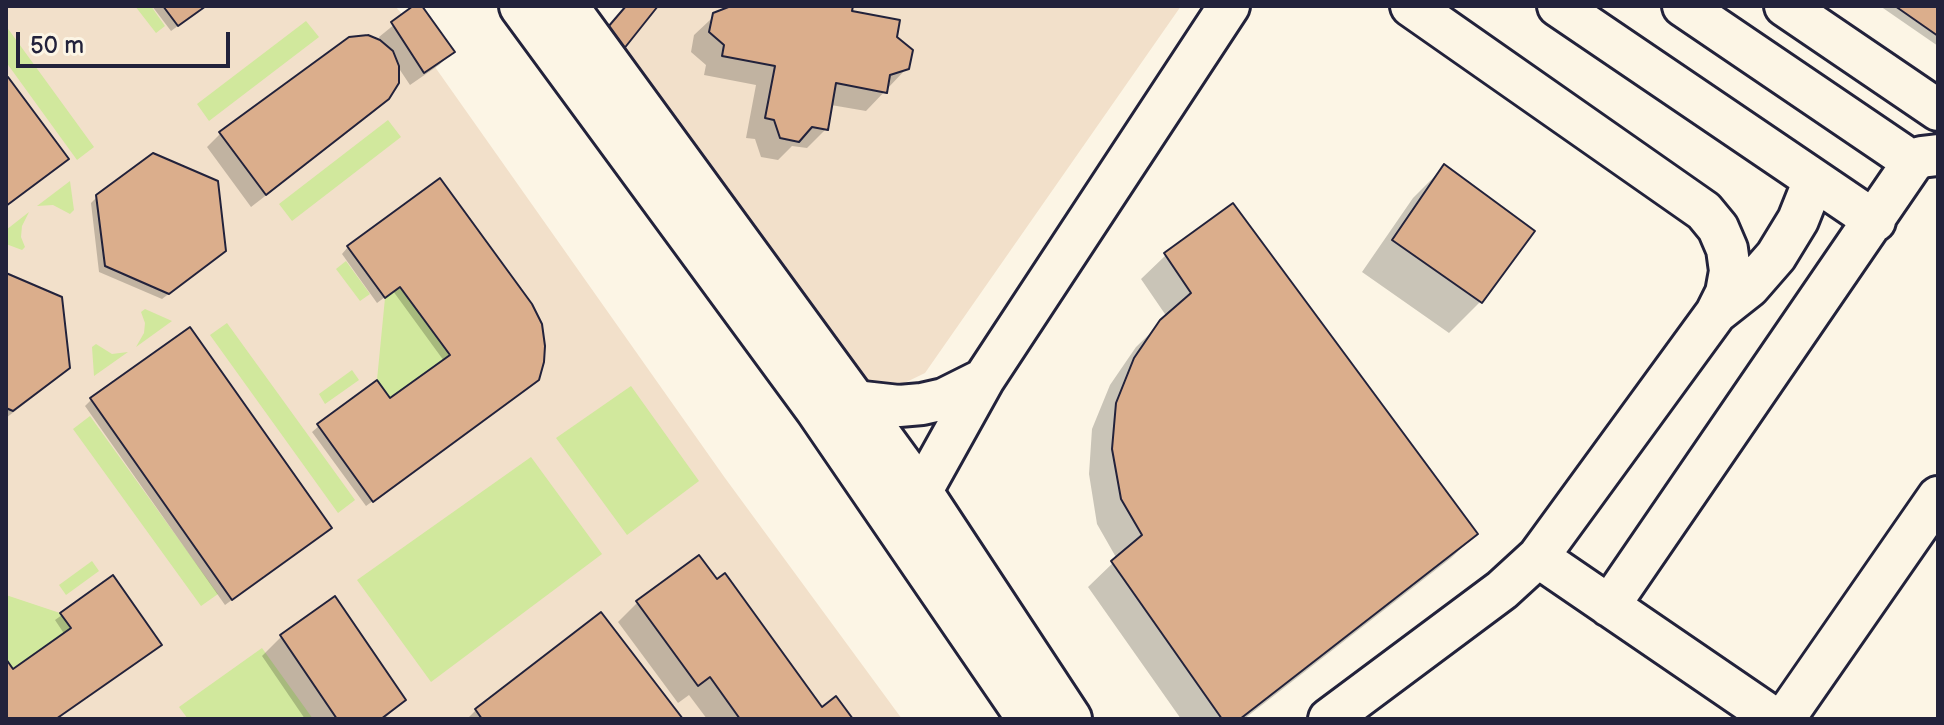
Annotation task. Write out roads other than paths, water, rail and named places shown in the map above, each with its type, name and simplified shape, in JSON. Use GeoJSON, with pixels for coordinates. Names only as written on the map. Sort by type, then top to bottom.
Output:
{"type":"FeatureCollection","features":[{"type":"Feature","properties":{"kind":"main road"},"geometry":{"type":"LineString","coordinates":[[522,6],[818,409],[911,511],[1069,719]]}},
{"type":"Feature","properties":{"kind":"main road"},"geometry":{"type":"LineString","coordinates":[[565,6],[854,401],[911,511],[1030,719]]}},
{"type":"Feature","properties":{"kind":"street"},"geometry":{"type":"LineString","coordinates":[[911,511],[984,379],[1229,6]]}},
{"type":"Feature","properties":{"kind":"street"},"geometry":{"type":"LineString","coordinates":[[1329,719],[1502,590],[1538,557],[1716,313],[1726,293],[1730,271],[1727,249],[1718,228],[1704,211],[1411,6]]}},
{"type":"Feature","properties":{"kind":"street"},"geometry":{"type":"LineString","coordinates":[[1558,6],[1875,221]]}},
{"type":"Feature","properties":{"kind":"street"},"geometry":{"type":"LineString","coordinates":[[1609,606],[1875,221],[1926,158],[1683,6]]}},
{"type":"Feature","properties":{"kind":"street"},"geometry":{"type":"LineString","coordinates":[[1785,6],[1938,110]]}},
{"type":"Feature","properties":{"kind":"street"},"geometry":{"type":"LineString","coordinates":[[1716,313],[1749,287],[1776,256],[1798,220],[1814,180]]}},
{"type":"Feature","properties":{"kind":"street"},"geometry":{"type":"LineString","coordinates":[[854,401],[888,406],[922,404],[965,391],[984,379]]}},
{"type":"Feature","properties":{"kind":"street"},"geometry":{"type":"LineString","coordinates":[[1784,719],[1938,497]]}},
{"type":"Feature","properties":{"kind":"street"},"geometry":{"type":"LineString","coordinates":[[1538,557],[1775,719]]}}]}
